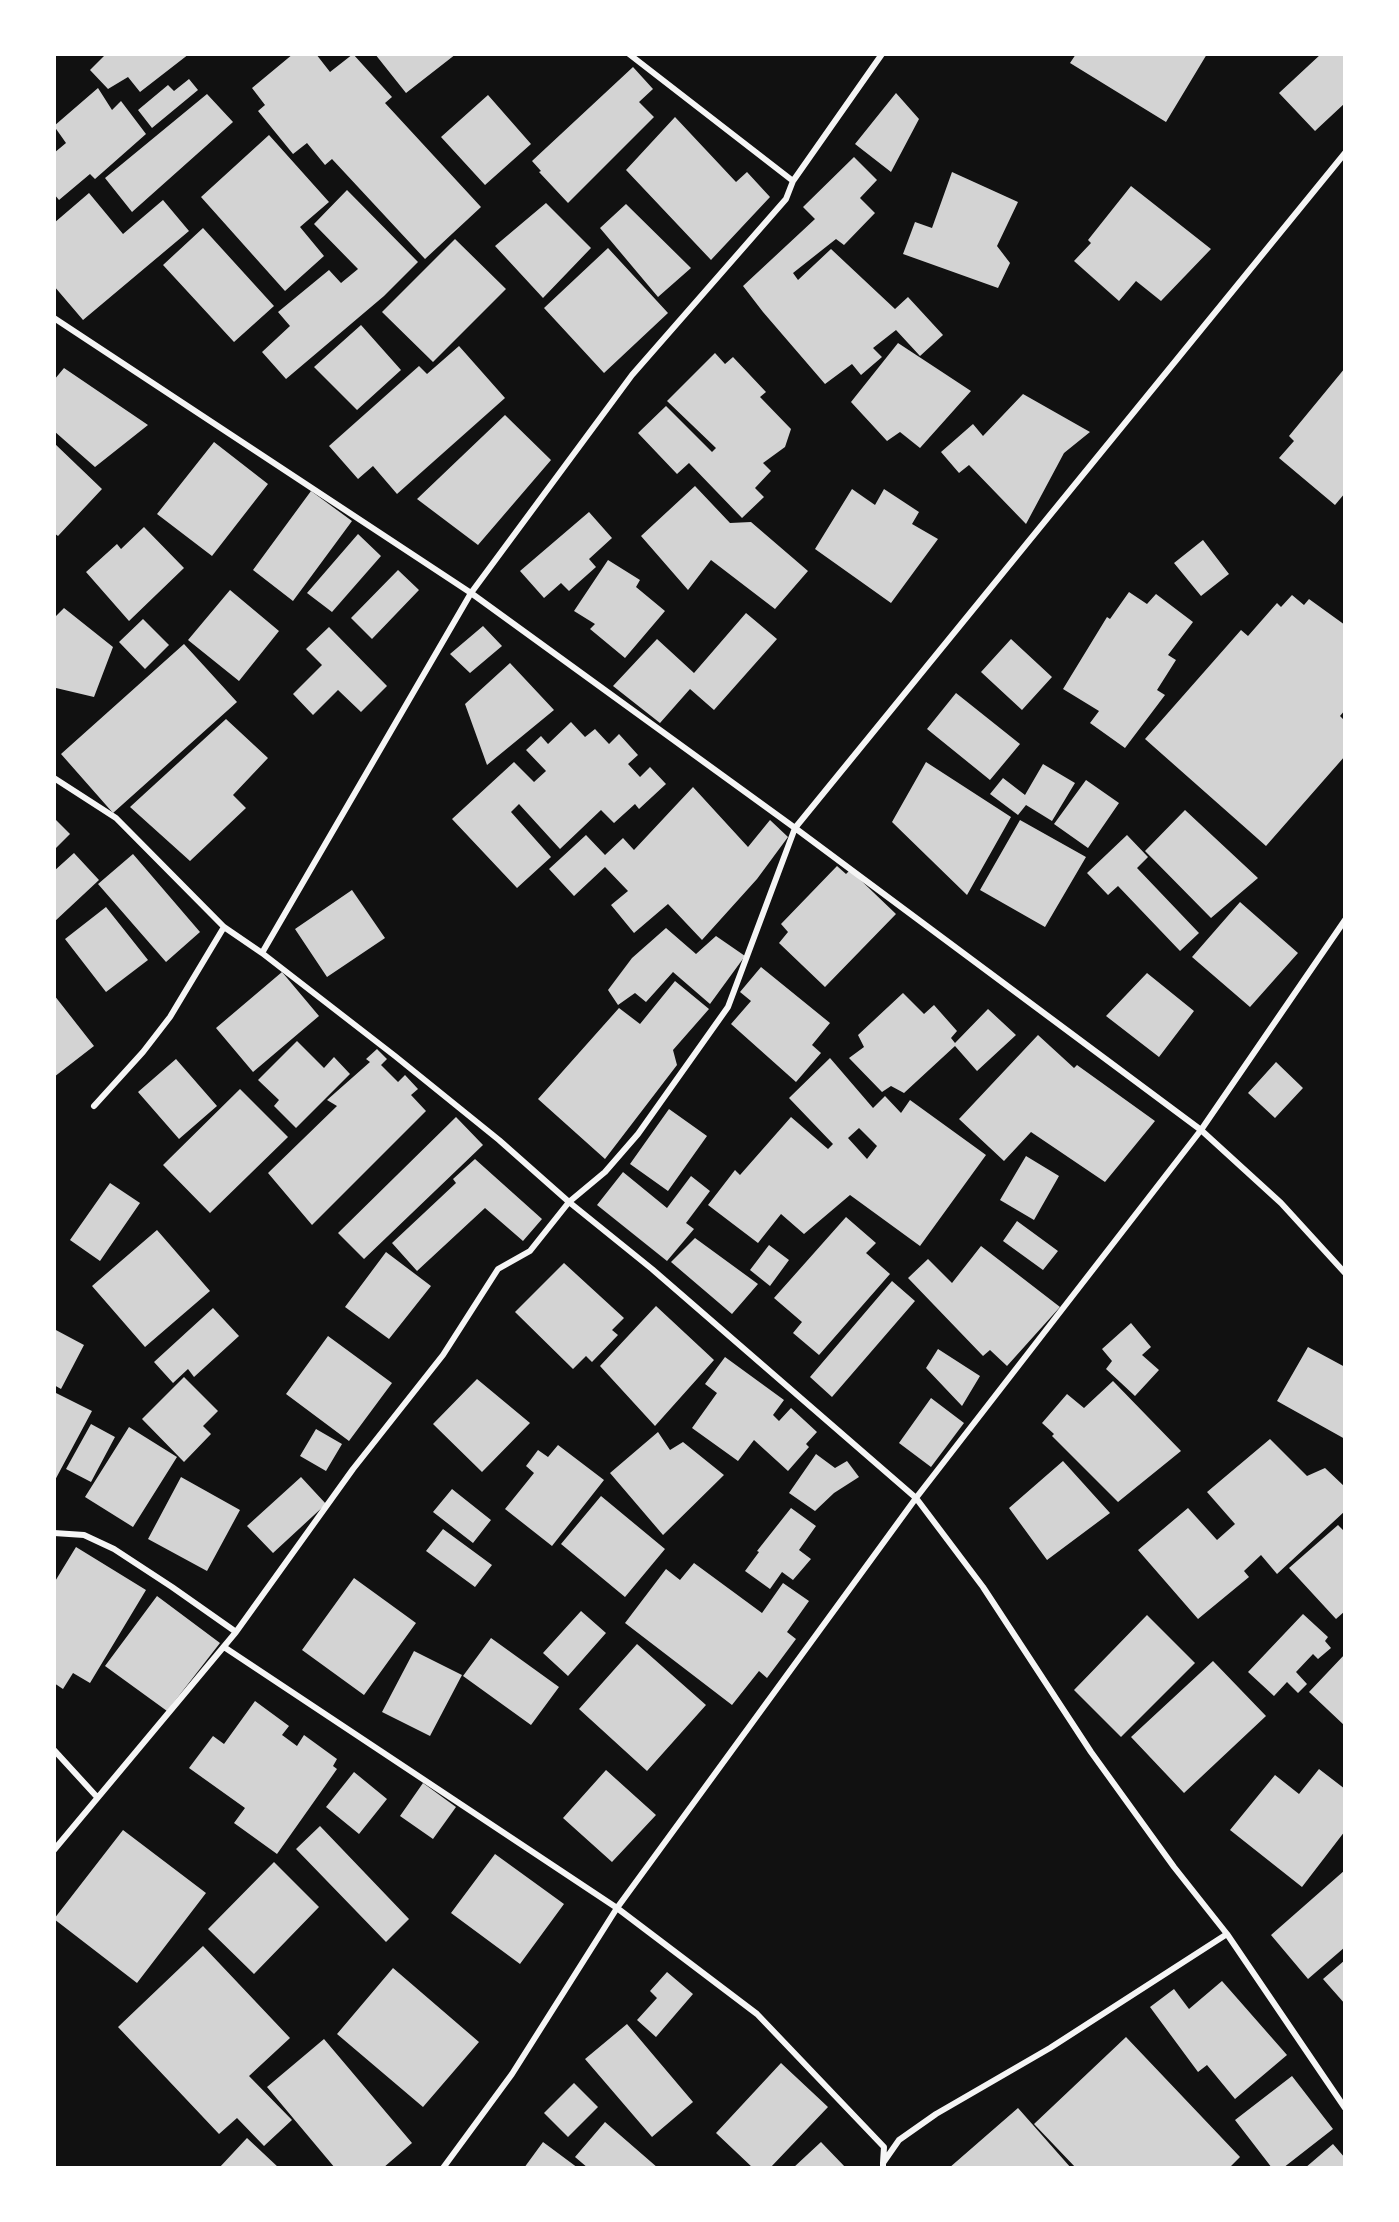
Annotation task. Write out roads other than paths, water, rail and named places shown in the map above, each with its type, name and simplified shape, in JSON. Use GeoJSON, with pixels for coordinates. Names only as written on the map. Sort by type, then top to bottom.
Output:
{"type":"FeatureCollection","features":[{"type":"Feature","properties":{"kind":"street"},"geometry":{"type":"LineString","coordinates":[[629,54],[793,181]]}},
{"type":"Feature","properties":{"kind":"street"},"geometry":{"type":"LineString","coordinates":[[262,953],[471,593],[632,375],[786,199],[793,181],[882,54]]}},
{"type":"Feature","properties":{"kind":"street"},"geometry":{"type":"LineString","coordinates":[[54,1850],[236,1632],[353,1470],[443,1355],[498,1269],[530,1251],[568,1202],[605,1172],[638,1134],[728,1007],[795,828],[1345,153]]}},
{"type":"Feature","properties":{"kind":"street"},"geometry":{"type":"LineString","coordinates":[[54,318],[471,593],[795,828],[1201,1130],[1281,1203],[1345,1273]]}},
{"type":"Feature","properties":{"kind":"street"},"geometry":{"type":"LineString","coordinates":[[54,778],[116,818],[224,927],[262,953],[395,1056],[499,1140],[568,1202],[652,1269],[916,1498],[983,1587],[1091,1752],[1174,1867],[1227,1934],[1345,2108]]}},
{"type":"Feature","properties":{"kind":"street"},"geometry":{"type":"LineString","coordinates":[[443,2168],[512,2074],[617,1908],[916,1498],[1201,1130],[1345,920]]}},
{"type":"Feature","properties":{"kind":"street"},"geometry":{"type":"LineString","coordinates":[[94,1106],[170,1017],[224,927]]}},
{"type":"Feature","properties":{"kind":"street"},"geometry":{"type":"LineString","coordinates":[[54,1533],[84,1535],[114,1549],[236,1632]]}},
{"type":"Feature","properties":{"kind":"street"},"geometry":{"type":"LineString","coordinates":[[224,1647],[617,1908],[757,2014],[884,2147],[883,2165]]}},
{"type":"Feature","properties":{"kind":"street"},"geometry":{"type":"LineString","coordinates":[[54,1750],[98,1797]]}},
{"type":"Feature","properties":{"kind":"street"},"geometry":{"type":"LineString","coordinates":[[883,2165],[899,2140],[936,2114],[1050,2048],[1227,1934]]}}]}
